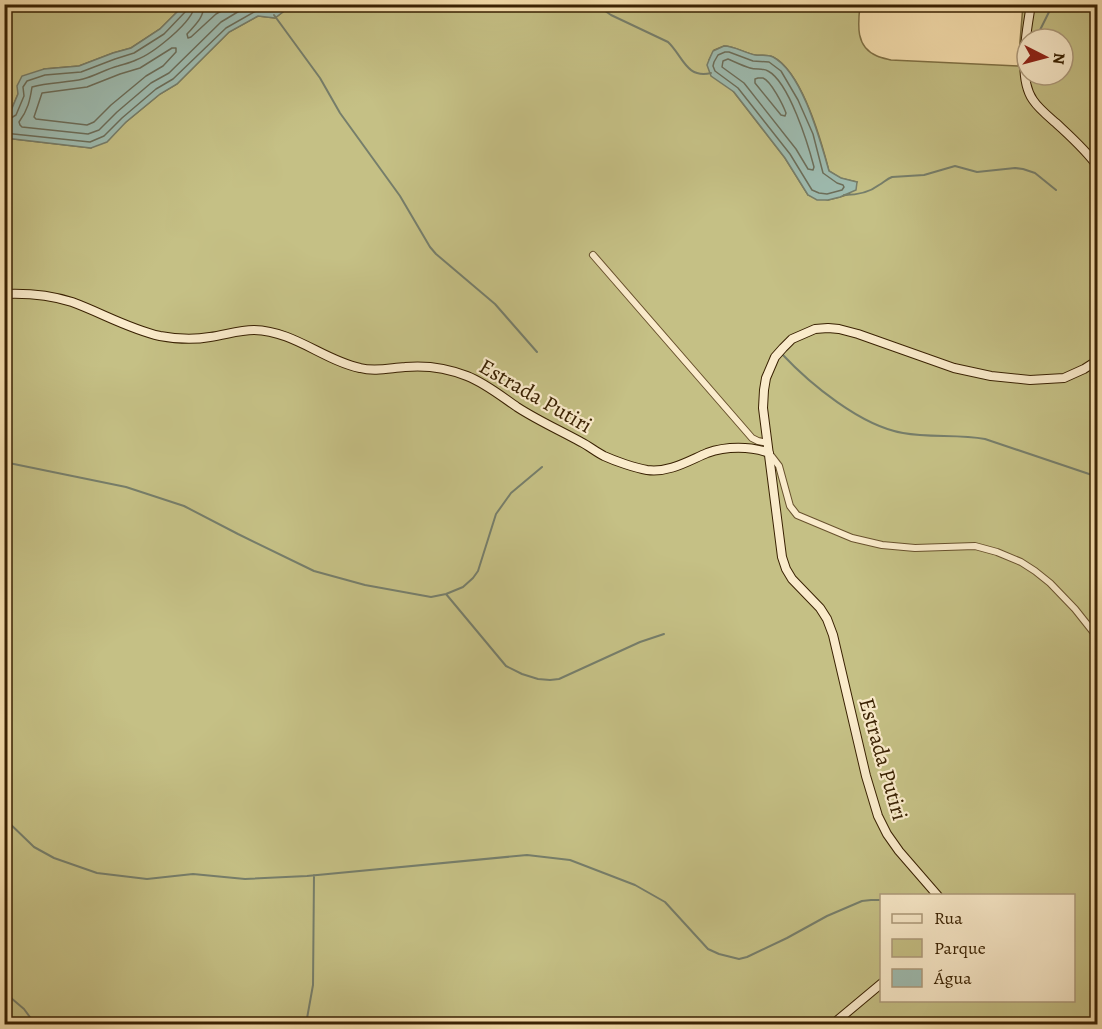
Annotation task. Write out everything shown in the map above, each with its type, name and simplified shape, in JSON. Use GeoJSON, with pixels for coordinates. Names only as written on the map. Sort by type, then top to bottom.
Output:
{"type":"FeatureCollection","features":[{"type":"Feature","properties":{"kind":"street"},"geometry":{"type":"LineString","coordinates":[[1031,4],[1026,37],[1027,88],[1032,100],[1088,153],[1098,167]]}},
{"type":"Feature","properties":{"kind":"street"},"geometry":{"type":"LineString","coordinates":[[593,255],[752,438],[768,443]]}},
{"type":"Feature","properties":{"kind":"street","name":"Estrada Putiri"},"geometry":{"type":"LineString","coordinates":[[4,294],[53,297],[135,330],[162,336],[184,339],[209,338],[255,330],[292,338],[340,362],[361,369],[380,370],[429,366],[452,370],[470,377],[520,409],[604,456],[647,470],[667,470],[710,452],[727,449],[759,450],[769,453]]}},
{"type":"Feature","properties":{"kind":"street","name":"Estrada Putiri"},"geometry":{"type":"LineString","coordinates":[[936,894],[899,852],[887,834],[866,776],[830,627],[820,608],[792,579],[782,557],[763,408],[764,390],[770,368],[775,357],[792,339],[815,329],[828,328],[858,334],[954,368],[991,376],[1030,380],[1064,378],[1098,360]]}},
{"type":"Feature","properties":{"kind":"street"},"geometry":{"type":"LineString","coordinates":[[769,453],[779,466],[790,506],[798,515],[852,538],[882,545],[915,548],[975,546],[1005,555],[1021,562],[1050,583],[1098,638]]}},
{"type":"Feature","properties":{"kind":"street"},"geometry":{"type":"LineString","coordinates":[[833,1024],[880,985]]}},
{"type":"Feature","properties":{"kind":"green space"},"geometry":{"type":"Polygon","coordinates":[[[5,5],[184,5],[160,29],[131,48],[79,66],[44,69],[18,94],[10,113],[7,111],[5,115],[5,5]]]}},
{"type":"Feature","properties":{"kind":"green space"},"geometry":{"type":"Polygon","coordinates":[[[292,5],[860,5],[861,41],[870,52],[879,57],[891,60],[1015,66],[1015,87],[1075,87],[1075,27],[1021,27],[1023,5],[1097,5],[1097,1020],[961,1021],[932,1024],[5,1024],[5,138],[91,148],[160,94],[177,84],[229,32],[258,16],[275,18],[292,5]],[[724,46],[714,50],[709,60],[785,158],[808,195],[828,200],[849,194],[857,182],[840,178],[829,171],[809,108],[793,77],[771,56],[755,55],[724,46]]]}},
{"type":"Feature","properties":{"kind":"water"},"geometry":{"type":"Polygon","coordinates":[[[184,5],[292,5],[275,18],[258,16],[229,32],[177,84],[160,94],[126,122],[107,142],[91,148],[5,138],[5,115],[7,111],[10,113],[22,76],[44,69],[79,66],[131,48],[160,29],[184,5]]]}},
{"type":"Feature","properties":{"kind":"water"},"geometry":{"type":"Polygon","coordinates":[[[724,46],[755,55],[771,56],[783,65],[801,91],[821,142],[829,171],[841,178],[857,182],[856,190],[828,200],[817,200],[808,195],[785,158],[734,92],[711,76],[707,65],[709,60],[713,51],[724,46]]]}},
{"type":"Feature","properties":{"kind":"waterway"},"geometry":{"type":"LineString","coordinates":[[595,4],[611,15],[668,42],[690,70],[696,73],[711,73]]}},
{"type":"Feature","properties":{"kind":"waterway"},"geometry":{"type":"LineString","coordinates":[[1042,27],[1053,4]]}},
{"type":"Feature","properties":{"kind":"waterway"},"geometry":{"type":"LineString","coordinates":[[274,15],[320,78],[340,113],[400,196],[430,247],[495,304],[537,352]]}},
{"type":"Feature","properties":{"kind":"waterway"},"geometry":{"type":"LineString","coordinates":[[844,195],[867,191],[892,177],[924,175],[955,166],[977,172],[1023,169],[1035,173],[1056,190]]}},
{"type":"Feature","properties":{"kind":"waterway"},"geometry":{"type":"LineString","coordinates":[[782,354],[837,402],[870,422],[887,429],[903,433],[985,439],[1098,477]]}},
{"type":"Feature","properties":{"kind":"waterway"},"geometry":{"type":"LineString","coordinates":[[4,462],[126,487],[184,506],[314,571],[365,585],[431,597],[463,587],[473,578],[478,571],[496,514],[511,493],[542,467]]}},
{"type":"Feature","properties":{"kind":"waterway"},"geometry":{"type":"LineString","coordinates":[[446,594],[506,666],[538,679],[559,679],[640,642],[664,634]]}},
{"type":"Feature","properties":{"kind":"waterway"},"geometry":{"type":"LineString","coordinates":[[4,818],[34,847],[54,858],[97,873],[147,879],[193,874],[245,879],[307,876],[527,855],[570,860],[635,885],[665,902],[708,949],[739,959],[862,901],[880,900]]}},
{"type":"Feature","properties":{"kind":"waterway"},"geometry":{"type":"LineString","coordinates":[[306,1024],[313,985],[314,875]]}},
{"type":"Feature","properties":{"kind":"waterway"},"geometry":{"type":"LineString","coordinates":[[4,992],[24,1009],[35,1024]]}}]}
